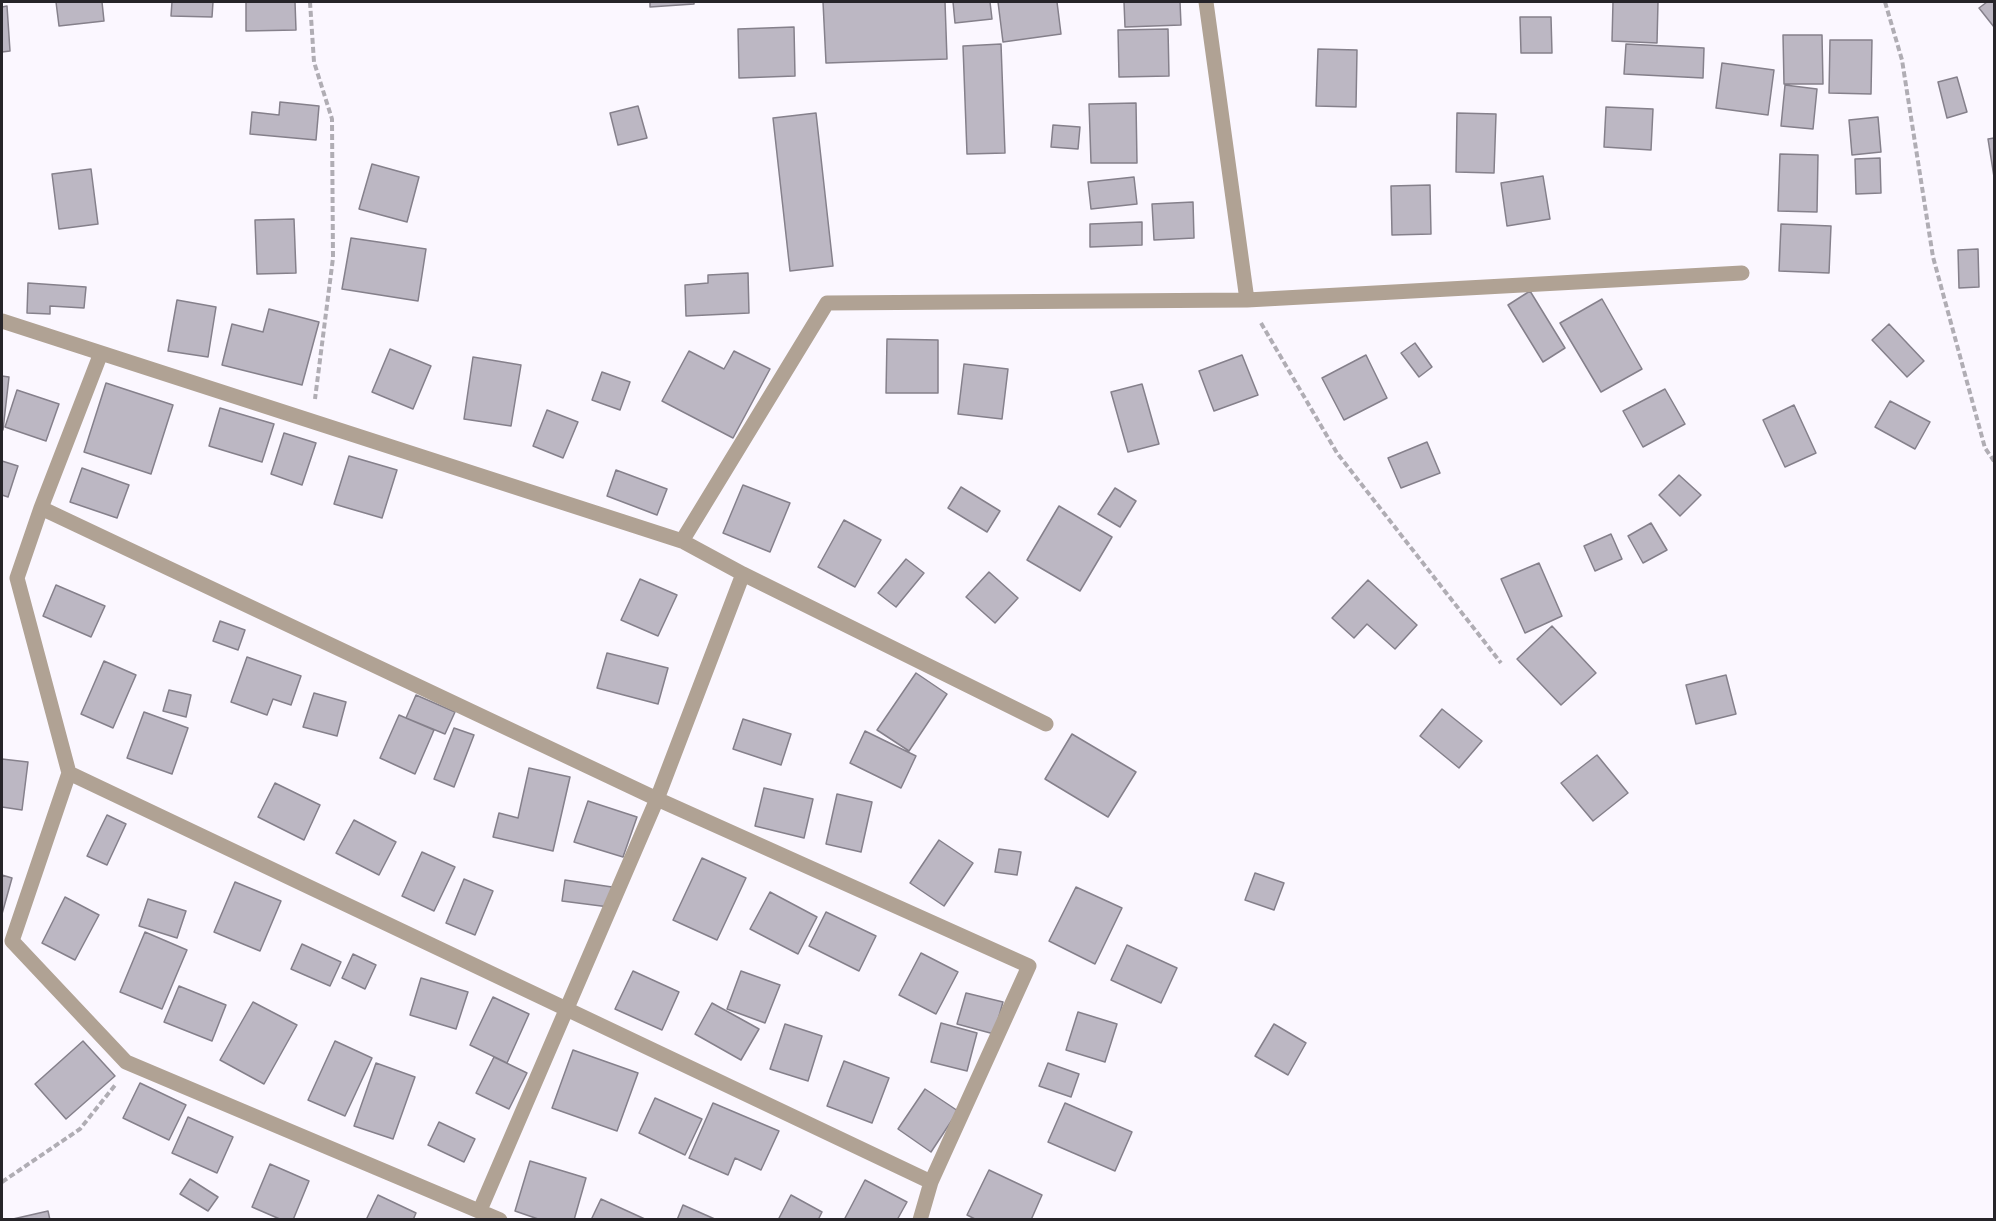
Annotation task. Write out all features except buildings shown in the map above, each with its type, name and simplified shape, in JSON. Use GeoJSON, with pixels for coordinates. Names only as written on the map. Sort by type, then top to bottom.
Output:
{"type":"FeatureCollection","features":[{"type":"Feature","properties":{"kind":"street"},"geometry":{"type":"LineString","coordinates":[[1206,2],[1247,300]]}},
{"type":"Feature","properties":{"kind":"street"},"geometry":{"type":"LineString","coordinates":[[682,541],[827,303],[1247,300],[1742,273]]}},
{"type":"Feature","properties":{"kind":"street"},"geometry":{"type":"LineString","coordinates":[[2,321],[682,541],[743,574],[1046,724]]}},
{"type":"Feature","properties":{"kind":"street"},"geometry":{"type":"LineString","coordinates":[[101,353],[40,508],[17,578],[69,773],[12,941],[126,1062],[500,1220]]}},
{"type":"Feature","properties":{"kind":"street"},"geometry":{"type":"LineString","coordinates":[[40,508],[657,799],[1029,966],[931,1182],[920,1220]]}},
{"type":"Feature","properties":{"kind":"street"},"geometry":{"type":"LineString","coordinates":[[480,1210],[657,799],[743,574]]}},
{"type":"Feature","properties":{"kind":"street"},"geometry":{"type":"LineString","coordinates":[[69,773],[931,1182]]}},
{"type":"Feature","properties":{"kind":"path"},"geometry":{"type":"LineString","coordinates":[[310,2],[314,62],[332,119],[333,258],[312,421]]}},
{"type":"Feature","properties":{"kind":"path"},"geometry":{"type":"LineString","coordinates":[[1885,2],[1902,60],[1933,256],[1985,448],[1995,461]]}},
{"type":"Feature","properties":{"kind":"path"},"geometry":{"type":"LineString","coordinates":[[1247,300],[1337,453],[1501,663]]}},
{"type":"Feature","properties":{"kind":"path"},"geometry":{"type":"LineString","coordinates":[[2,1182],[80,1129],[119,1081],[126,1062]]}}]}
